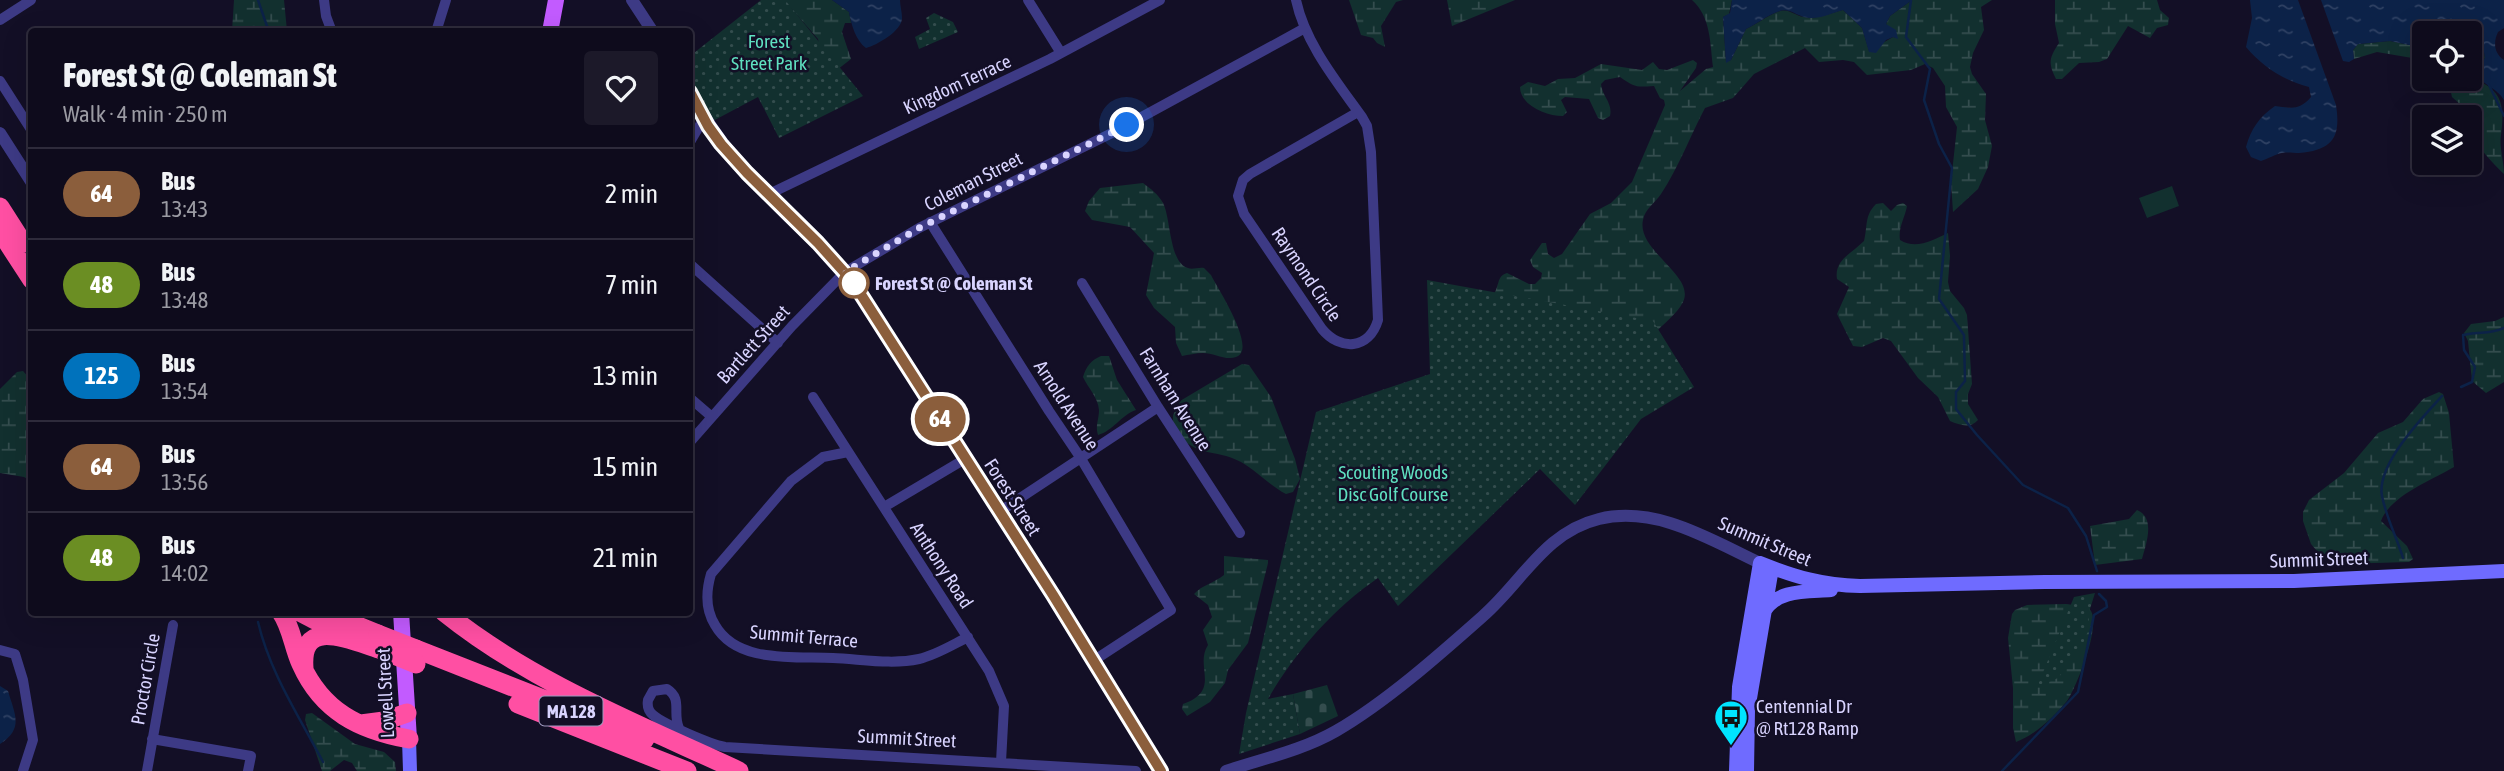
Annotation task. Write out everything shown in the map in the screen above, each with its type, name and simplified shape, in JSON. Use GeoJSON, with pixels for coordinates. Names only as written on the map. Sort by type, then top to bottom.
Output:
{"type":"FeatureCollection","features":[{"type":"Feature","properties":{"kind":"highway"},"geometry":{"type":"LineString","coordinates":[[0,207],[28,249]]}},
{"type":"Feature","properties":{"kind":"highway"},"geometry":{"type":"LineString","coordinates":[[0,230],[28,274]]}},
{"type":"Feature","properties":{"kind":"highway"},"geometry":{"type":"LineString","coordinates":[[283,616],[304,669],[313,687],[326,702],[345,717],[375,732],[409,739]]}},
{"type":"Feature","properties":{"kind":"highway","name":"MA 128"},"geometry":{"type":"LineString","coordinates":[[310,616],[416,657],[687,771]]}},
{"type":"Feature","properties":{"kind":"highway","name":"MA 128"},"geometry":{"type":"LineString","coordinates":[[333,616],[378,642]]}},
{"type":"Feature","properties":{"kind":"highway"},"geometry":{"type":"LineString","coordinates":[[449,616],[484,643],[529,670],[738,771]]}},
{"type":"Feature","properties":{"kind":"highway"},"geometry":{"type":"LineString","coordinates":[[304,669],[304,651],[307,644],[320,636],[378,642]]}},
{"type":"Feature","properties":{"kind":"highway","name":"MA 128"},"geometry":{"type":"LineString","coordinates":[[416,657],[728,771]]}},
{"type":"Feature","properties":{"kind":"highway"},"geometry":{"type":"LineString","coordinates":[[361,724],[384,721],[407,713]]}},
{"type":"Feature","properties":{"kind":"main road"},"geometry":{"type":"LineString","coordinates":[[551,28],[556,0]]}},
{"type":"Feature","properties":{"kind":"main road"},"geometry":{"type":"LineString","coordinates":[[1747,771],[1748,710],[1764,614],[1766,566]]}},
{"type":"Feature","properties":{"kind":"main road"},"geometry":{"type":"LineString","coordinates":[[1736,771],[1736,708],[1766,566]]}},
{"type":"Feature","properties":{"kind":"main road","name":"Summit Street"},"geometry":{"type":"LineString","coordinates":[[1766,566],[1819,583],[1860,586],[2294,581],[2504,571]]}},
{"type":"Feature","properties":{"kind":"main road"},"geometry":{"type":"LineString","coordinates":[[1764,614],[1775,599],[1783,596],[1860,586]]}},
{"type":"Feature","properties":{"kind":"main road","name":"Lowell Street"},"geometry":{"type":"LineString","coordinates":[[401,616],[411,771]]}},
{"type":"Feature","properties":{"kind":"street"},"geometry":{"type":"LineString","coordinates":[[0,20],[31,0]]}},
{"type":"Feature","properties":{"kind":"street"},"geometry":{"type":"LineString","coordinates":[[324,0],[330,28]]}},
{"type":"Feature","properties":{"kind":"street"},"geometry":{"type":"LineString","coordinates":[[437,28],[446,0]]}},
{"type":"Feature","properties":{"kind":"street"},"geometry":{"type":"LineString","coordinates":[[632,0],[650,28]]}},
{"type":"Feature","properties":{"kind":"street"},"geometry":{"type":"LineString","coordinates":[[1028,0],[1061,53]]}},
{"type":"Feature","properties":{"kind":"street","name":"Kingdom Terrace"},"geometry":{"type":"LineString","coordinates":[[768,195],[1061,53],[1160,0]]}},
{"type":"Feature","properties":{"kind":"street"},"geometry":{"type":"LineString","coordinates":[[1296,0],[1305,28],[1358,112]]}},
{"type":"Feature","properties":{"kind":"street","name":"Coleman Street"},"geometry":{"type":"LineString","coordinates":[[845,272],[930,222],[1116,131],[1305,28]]}},
{"type":"Feature","properties":{"kind":"street"},"geometry":{"type":"LineString","coordinates":[[0,81],[28,125]]}},
{"type":"Feature","properties":{"kind":"street","name":"Forest Street"},"geometry":{"type":"LineString","coordinates":[[693,98],[721,144],[845,272],[1161,771]]}},
{"type":"Feature","properties":{"kind":"street","name":"Raymond Circle"},"geometry":{"type":"LineString","coordinates":[[1358,112],[1367,126],[1371,152],[1378,320],[1370,336],[1356,344],[1347,345],[1329,338],[1322,329],[1244,214],[1238,196],[1243,180],[1250,174],[1358,112]]}},
{"type":"Feature","properties":{"kind":"street"},"geometry":{"type":"LineString","coordinates":[[693,137],[704,118]]}},
{"type":"Feature","properties":{"kind":"street"},"geometry":{"type":"LineString","coordinates":[[0,133],[28,177]]}},
{"type":"Feature","properties":{"kind":"street","name":"Arnold Avenue"},"geometry":{"type":"LineString","coordinates":[[930,222],[1080,457],[1171,610],[1093,661]]}},
{"type":"Feature","properties":{"kind":"street"},"geometry":{"type":"LineString","coordinates":[[693,267],[778,343]]}},
{"type":"Feature","properties":{"kind":"street","name":"Bartlett Street"},"geometry":{"type":"LineString","coordinates":[[693,439],[845,272]]}},
{"type":"Feature","properties":{"kind":"street","name":"Farnham Avenue"},"geometry":{"type":"LineString","coordinates":[[1082,283],[1240,533]]}},
{"type":"Feature","properties":{"kind":"street","name":"Anthony Road"},"geometry":{"type":"LineString","coordinates":[[813,397],[989,671],[1004,706],[1002,762]]}},
{"type":"Feature","properties":{"kind":"street"},"geometry":{"type":"LineString","coordinates":[[693,401],[712,417]]}},
{"type":"Feature","properties":{"kind":"street"},"geometry":{"type":"LineString","coordinates":[[999,512],[1158,407]]}},
{"type":"Feature","properties":{"kind":"street","name":"Summit Terrace"},"geometry":{"type":"LineString","coordinates":[[848,452],[823,457],[791,481],[711,574],[708,606],[720,635],[736,647],[757,653],[887,661],[926,657],[968,638]]}},
{"type":"Feature","properties":{"kind":"street"},"geometry":{"type":"LineString","coordinates":[[884,507],[965,459]]}},
{"type":"Feature","properties":{"kind":"street","name":"Summit Street"},"geometry":{"type":"LineString","coordinates":[[1226,771],[1322,737],[1365,711],[1489,610],[1552,542],[1586,523],[1613,517],[1653,517],[1695,532],[1766,566]]}},
{"type":"Feature","properties":{"kind":"street","name":"Proctor Circle"},"geometry":{"type":"LineString","coordinates":[[147,771],[173,625]]}},
{"type":"Feature","properties":{"kind":"street"},"geometry":{"type":"LineString","coordinates":[[0,650],[15,653],[23,680],[33,740],[23,771]]}},
{"type":"Feature","properties":{"kind":"street","name":"Summit Street"},"geometry":{"type":"LineString","coordinates":[[679,728],[711,744],[725,747],[1136,771]]}},
{"type":"Feature","properties":{"kind":"street","name":"Proctor Circle"},"geometry":{"type":"LineString","coordinates":[[152,739],[251,756],[248,771]]}},
{"type":"Feature","properties":{"kind":"green space"},"geometry":{"type":"Polygon","coordinates":[[[234,0],[284,0],[287,28],[232,28],[234,0]]]}},
{"type":"Feature","properties":{"kind":"green space","name":"Forest Street Park"},"geometry":{"type":"Polygon","coordinates":[[[761,0],[785,0],[863,96],[779,138],[758,97],[711,122],[693,89],[693,54],[761,0]]]}},
{"type":"Feature","properties":{"kind":"green space"},"geometry":{"type":"Polygon","coordinates":[[[784,0],[832,0],[849,12],[851,23],[845,23],[842,32],[851,59],[833,73],[820,50],[818,39],[784,0]]]}},
{"type":"Feature","properties":{"kind":"green space"},"geometry":{"type":"Polygon","coordinates":[[[1349,0],[1403,0],[1396,2],[1381,26],[1385,47],[1373,38],[1361,35],[1349,0]]]}},
{"type":"Feature","properties":{"kind":"green space"},"geometry":{"type":"Polygon","coordinates":[[[1447,0],[1515,0],[1452,26],[1447,0]]]}},
{"type":"Feature","properties":{"kind":"green space"},"geometry":{"type":"Polygon","coordinates":[[[1692,0],[1732,0],[1729,14],[1723,17],[1726,62],[1731,60],[1746,29],[1781,11],[1809,18],[1843,10],[1862,28],[1869,51],[1893,37],[1897,38],[1886,24],[1890,16],[1912,0],[1992,0],[1981,7],[1984,30],[1973,53],[1970,67],[1986,94],[1985,120],[1992,146],[1988,167],[1978,189],[1953,212],[1951,182],[1957,127],[1946,107],[1945,86],[1933,68],[1925,64],[1911,70],[1867,75],[1854,62],[1819,62],[1805,48],[1754,74],[1733,98],[1705,108],[1667,184],[1646,213],[1643,231],[1648,242],[1674,272],[1685,292],[1683,302],[1674,315],[1654,334],[1493,295],[1501,277],[1507,273],[1529,284],[1535,284],[1542,273],[1533,267],[1530,260],[1542,243],[1546,243],[1548,254],[1554,258],[1562,254],[1590,214],[1611,203],[1632,182],[1665,105],[1654,86],[1636,86],[1620,77],[1605,80],[1601,84],[1610,107],[1610,116],[1603,120],[1598,118],[1589,99],[1565,97],[1561,100],[1567,112],[1563,116],[1542,112],[1529,104],[1520,87],[1528,82],[1545,86],[1558,79],[1575,78],[1601,64],[1642,70],[1653,62],[1659,69],[1667,70],[1693,60],[1697,63],[1696,68],[1680,91],[1706,69],[1713,67],[1706,22],[1692,0]]]}},
{"type":"Feature","properties":{"kind":"green space"},"geometry":{"type":"Polygon","coordinates":[[[2055,0],[2157,0],[2160,10],[2169,18],[2168,25],[2157,28],[2150,38],[2128,26],[2107,59],[2079,63],[2062,79],[2056,79],[2051,65],[2059,43],[2055,24],[2055,0]]]}},
{"type":"Feature","properties":{"kind":"green space"},"geometry":{"type":"Polygon","coordinates":[[[934,13],[953,22],[958,32],[919,49],[915,37],[930,29],[926,18],[934,13]]]}},
{"type":"Feature","properties":{"kind":"green space"},"geometry":{"type":"Polygon","coordinates":[[[2390,41],[2412,46],[2412,58],[2377,52],[2354,59],[2353,50],[2358,44],[2390,41]]]}},
{"type":"Feature","properties":{"kind":"green space"},"geometry":{"type":"Polygon","coordinates":[[[2482,80],[2499,98],[2504,174],[2482,149],[2482,105],[2461,105],[2452,97],[2451,91],[2482,91],[2482,80]]]}},
{"type":"Feature","properties":{"kind":"green space"},"geometry":{"type":"Polygon","coordinates":[[[1143,183],[1157,194],[1163,203],[1177,258],[1188,268],[1204,268],[1228,305],[1242,343],[1242,352],[1236,357],[1203,353],[1182,356],[1176,343],[1175,327],[1154,308],[1146,295],[1154,253],[1130,227],[1092,220],[1085,211],[1089,201],[1100,188],[1143,183]]]}},
{"type":"Feature","properties":{"kind":"green space"},"geometry":{"type":"Polygon","coordinates":[[[2172,186],[2179,206],[2147,218],[2139,198],[2172,186]]]}},
{"type":"Feature","properties":{"kind":"green space"},"geometry":{"type":"Polygon","coordinates":[[[1883,203],[1891,211],[1903,203],[1907,206],[1900,235],[1900,240],[1906,243],[1924,243],[1948,233],[1950,291],[1967,315],[1972,384],[1968,404],[1978,420],[1972,425],[1950,421],[1938,397],[1918,378],[1891,341],[1883,338],[1862,347],[1853,346],[1837,314],[1849,287],[1837,279],[1838,267],[1844,258],[1864,241],[1870,213],[1876,204],[1883,203]]]}},
{"type":"Feature","properties":{"kind":"green space","name":"Scouting Woods Disc Golf Course"},"geometry":{"type":"Polygon","coordinates":[[[1427,280],[1653,321],[1694,387],[1641,419],[1575,505],[1540,469],[1398,606],[1378,578],[1362,590],[1331,617],[1303,648],[1268,699],[1293,694],[1300,734],[1239,754],[1246,713],[1316,412],[1430,374],[1427,280]]]}},
{"type":"Feature","properties":{"kind":"green space"},"geometry":{"type":"Polygon","coordinates":[[[2504,317],[2504,382],[2486,393],[2472,381],[2468,341],[2464,333],[2471,324],[2504,317]]]}},
{"type":"Feature","properties":{"kind":"green space"},"geometry":{"type":"Polygon","coordinates":[[[1101,356],[1109,356],[1117,380],[1136,410],[1098,435],[1098,405],[1083,377],[1089,364],[1101,356]]]}},
{"type":"Feature","properties":{"kind":"green space"},"geometry":{"type":"Polygon","coordinates":[[[1242,364],[1249,365],[1271,397],[1300,479],[1293,492],[1286,494],[1241,462],[1191,446],[1173,430],[1173,415],[1180,401],[1242,364]]]}},
{"type":"Feature","properties":{"kind":"green space"},"geometry":{"type":"Polygon","coordinates":[[[23,371],[28,377],[28,479],[0,473],[0,389],[17,372],[23,371]]]}},
{"type":"Feature","properties":{"kind":"green space"},"geometry":{"type":"Polygon","coordinates":[[[2439,392],[2443,394],[2449,413],[2454,467],[2402,496],[2381,521],[2407,546],[2413,559],[2409,562],[2341,564],[2323,558],[2311,544],[2303,521],[2303,512],[2309,500],[2344,473],[2378,433],[2403,422],[2423,399],[2439,392]]]}},
{"type":"Feature","properties":{"kind":"green space"},"geometry":{"type":"Polygon","coordinates":[[[2137,510],[2143,514],[2148,525],[2142,559],[2095,565],[2090,526],[2129,519],[2137,510]]]}},
{"type":"Feature","properties":{"kind":"green space"},"geometry":{"type":"Polygon","coordinates":[[[1224,556],[1268,560],[1268,563],[1248,643],[1228,670],[1225,683],[1210,702],[1187,716],[1182,709],[1183,704],[1195,698],[1204,685],[1204,662],[1208,645],[1203,630],[1212,617],[1208,605],[1194,594],[1224,575],[1224,556]]]}},
{"type":"Feature","properties":{"kind":"green space"},"geometry":{"type":"Polygon","coordinates":[[[2095,593],[2089,612],[2088,631],[2080,651],[2058,678],[2037,687],[2074,597],[2095,593]]]}},
{"type":"Feature","properties":{"kind":"green space"},"geometry":{"type":"Polygon","coordinates":[[[2066,604],[2086,607],[2092,614],[2091,638],[2082,668],[2062,707],[2037,730],[2016,742],[2008,638],[2012,614],[2027,605],[2066,604]]]}},
{"type":"Feature","properties":{"kind":"green space"},"geometry":{"type":"Polygon","coordinates":[[[1327,685],[1338,716],[1300,734],[1293,694],[1327,685]]]}},
{"type":"Feature","properties":{"kind":"green space"},"geometry":{"type":"Polygon","coordinates":[[[312,713],[355,744],[384,752],[395,762],[396,771],[357,771],[352,763],[344,760],[330,771],[322,771],[305,720],[306,714],[312,713]]]}},
{"type":"Feature","properties":{"kind":"water"},"geometry":{"type":"Polygon","coordinates":[[[832,0],[900,0],[901,23],[888,37],[866,48],[857,37],[849,12],[832,0]]]}},
{"type":"Feature","properties":{"kind":"water"},"geometry":{"type":"Polygon","coordinates":[[[1732,0],[1912,0],[1890,16],[1886,24],[1896,30],[1898,39],[1893,37],[1886,40],[1876,53],[1869,52],[1862,28],[1843,10],[1814,18],[1784,10],[1746,29],[1731,60],[1726,63],[1723,17],[1730,13],[1732,0]]]}},
{"type":"Feature","properties":{"kind":"water"},"geometry":{"type":"Polygon","coordinates":[[[2250,0],[2298,0],[2336,105],[2335,133],[2332,140],[2320,149],[2277,154],[2261,161],[2251,157],[2246,147],[2256,124],[2269,110],[2275,106],[2299,107],[2311,97],[2309,87],[2274,72],[2246,47],[2252,18],[2250,0]]]}},
{"type":"Feature","properties":{"kind":"water"},"geometry":{"type":"Polygon","coordinates":[[[2321,0],[2504,0],[2504,28],[2498,32],[2495,44],[2496,51],[2504,60],[2504,100],[2482,81],[2482,62],[2485,58],[2482,52],[2482,21],[2412,21],[2412,46],[2390,41],[2358,44],[2353,50],[2354,59],[2343,61],[2321,0]]]}},
{"type":"Feature","properties":{"kind":"water"},"geometry":{"type":"Polygon","coordinates":[[[0,686],[8,691],[16,720],[8,738],[0,744],[0,686]]]}},
{"type":"Feature","properties":{"kind":"waterway"},"geometry":{"type":"LineString","coordinates":[[258,0],[268,28]]}},
{"type":"Feature","properties":{"kind":"waterway"},"geometry":{"type":"LineString","coordinates":[[1911,0],[1906,37],[1930,69],[1924,100],[1939,144],[1952,168],[1939,299],[1964,335],[1965,381],[1956,392],[1956,409],[2023,485],[2068,508],[2086,536],[2097,571]]}},
{"type":"Feature","properties":{"kind":"waterway"},"geometry":{"type":"LineString","coordinates":[[2489,85],[2504,116]]}},
{"type":"Feature","properties":{"kind":"waterway"},"geometry":{"type":"LineString","coordinates":[[2461,387],[2472,382],[2475,367],[2464,350],[2463,335],[2504,328]]}},
{"type":"Feature","properties":{"kind":"waterway"},"geometry":{"type":"LineString","coordinates":[[2403,558],[2384,504],[2382,484],[2386,470],[2402,443],[2442,396]]}},
{"type":"Feature","properties":{"kind":"waterway"},"geometry":{"type":"LineString","coordinates":[[2002,771],[2078,692],[2094,615],[2107,607],[2106,601],[2099,594]]}},
{"type":"Feature","properties":{"kind":"waterway"},"geometry":{"type":"LineString","coordinates":[[258,622],[278,677],[323,762]]}},
{"type":"Feature","properties":{"kind":"bus line","name":"64"},"geometry":{"type":"LineString","coordinates":[[693,98],[721,144],[853,282],[1053,595],[1161,771]]}},
{"type":"Feature","properties":{"kind":"place","name":"Forest St @ Coleman St"},"geometry":{"type":"Point","coordinates":[854,283]}},
{"type":"Feature","properties":{"kind":"place","name":"Centennial Dr @ Rt128 Ramp"},"geometry":{"type":"Point","coordinates":[1731,747]}},
{"type":"Feature","properties":{"kind":"route"},"geometry":{"type":"LineString","coordinates":[[854,283],[845,272],[886,246],[953,210],[1127,125]]}}]}
